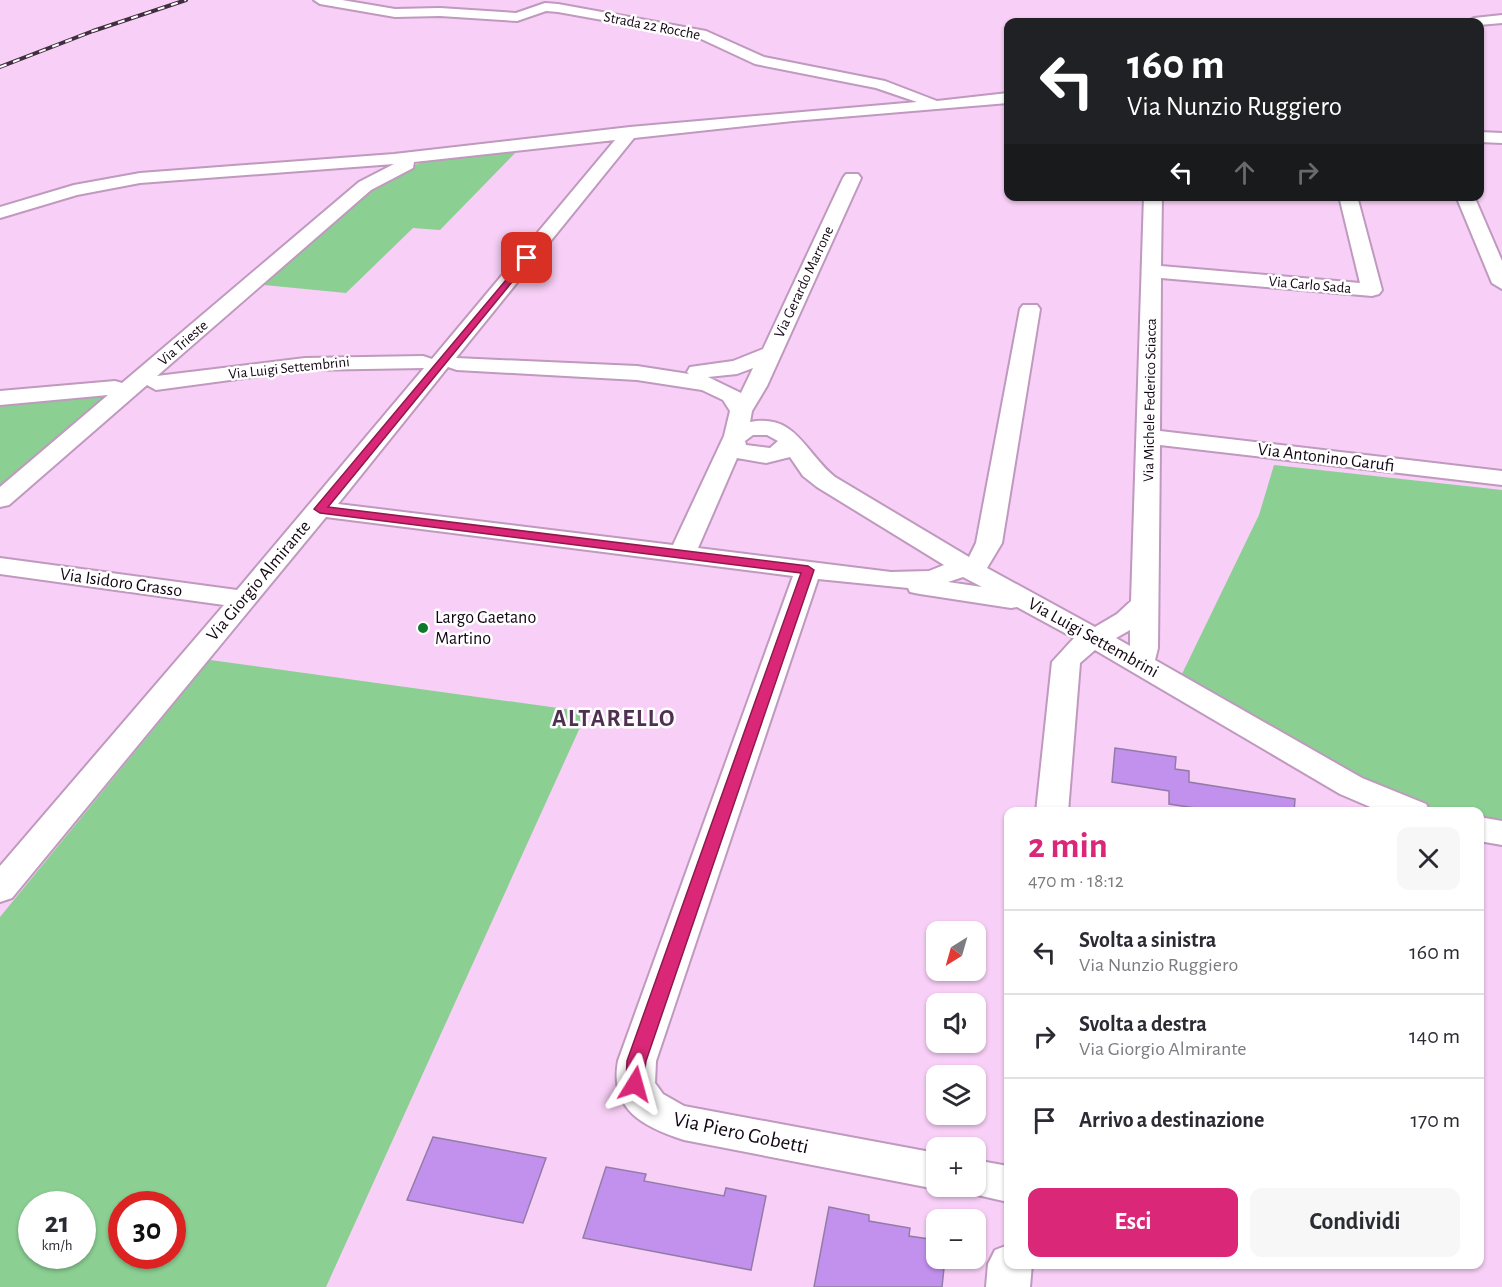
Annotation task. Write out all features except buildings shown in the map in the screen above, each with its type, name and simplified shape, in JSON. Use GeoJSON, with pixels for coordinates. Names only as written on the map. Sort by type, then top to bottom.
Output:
{"type":"FeatureCollection","features":[{"type":"Feature","properties":{"kind":"street","name":"Strada 22 Rocche"},"geometry":{"type":"LineString","coordinates":[[320,0],[395,13],[440,12],[517,17],[545,7],[558,8],[701,34],[760,61],[880,84],[941,105]]}},
{"type":"Feature","properties":{"kind":"street"},"geometry":{"type":"LineString","coordinates":[[1484,21],[1502,19]]}},
{"type":"Feature","properties":{"kind":"street"},"geometry":{"type":"LineString","coordinates":[[958,104],[1004,98]]}},
{"type":"Feature","properties":{"kind":"street","name":"Via Trieste"},"geometry":{"type":"LineString","coordinates":[[0,500],[375,174],[443,153],[793,116],[958,104]]}},
{"type":"Feature","properties":{"kind":"street"},"geometry":{"type":"LineString","coordinates":[[958,104],[1004,113]]}},
{"type":"Feature","properties":{"kind":"street","name":"Via Giorgio Almirante"},"geometry":{"type":"LineString","coordinates":[[0,889],[320,509],[630,132]]}},
{"type":"Feature","properties":{"kind":"street"},"geometry":{"type":"LineString","coordinates":[[1484,137],[1502,138]]}},
{"type":"Feature","properties":{"kind":"street"},"geometry":{"type":"LineString","coordinates":[[0,213],[113,181],[332,164],[354,167],[375,174]]}},
{"type":"Feature","properties":{"kind":"street","name":"Via Gerardo Marrone"},"geometry":{"type":"LineString","coordinates":[[682,554],[734,438],[741,411],[756,386],[852,178]]}},
{"type":"Feature","properties":{"kind":"street","name":"Via Michele Federico Sciacca"},"geometry":{"type":"LineString","coordinates":[[1140,663],[1144,648],[1153,201]]}},
{"type":"Feature","properties":{"kind":"street","name":"Via Carlo Sada"},"geometry":{"type":"LineString","coordinates":[[1153,272],[1372,290],[1349,201]]}},
{"type":"Feature","properties":{"kind":"street"},"geometry":{"type":"LineString","coordinates":[[1467,201],[1502,284]]}},
{"type":"Feature","properties":{"kind":"street"},"geometry":{"type":"LineString","coordinates":[[891,580],[932,579],[967,568],[979,562],[989,543],[1030,309]]}},
{"type":"Feature","properties":{"kind":"street"},"geometry":{"type":"LineString","coordinates":[[457,364],[637,373],[698,372],[737,367],[771,353]]}},
{"type":"Feature","properties":{"kind":"street","name":"Via Luigi Settembrini"},"geometry":{"type":"LineString","coordinates":[[156,383],[305,364],[423,362]]}},
{"type":"Feature","properties":{"kind":"street"},"geometry":{"type":"LineString","coordinates":[[698,372],[735,377],[756,386]]}},
{"type":"Feature","properties":{"kind":"street"},"geometry":{"type":"LineString","coordinates":[[637,373],[708,384],[732,396],[741,411]]}},
{"type":"Feature","properties":{"kind":"street","name":"Via Luigi Settembrini"},"geometry":{"type":"LineString","coordinates":[[756,386],[788,439],[812,471],[826,482],[967,568],[1140,663],[1351,786],[1402,807]]}},
{"type":"Feature","properties":{"kind":"street"},"geometry":{"type":"LineString","coordinates":[[0,398],[115,388]]}},
{"type":"Feature","properties":{"kind":"street","name":"Via Antonino Garufi"},"geometry":{"type":"LineString","coordinates":[[1149,437],[1502,478]]}},
{"type":"Feature","properties":{"kind":"street"},"geometry":{"type":"LineString","coordinates":[[734,438],[736,449],[760,456],[785,450],[788,439]]}},
{"type":"Feature","properties":{"kind":"street"},"geometry":{"type":"LineString","coordinates":[[320,509],[891,580],[1029,603]]}},
{"type":"Feature","properties":{"kind":"street","name":"Via Isidoro Grasso"},"geometry":{"type":"LineString","coordinates":[[0,566],[243,599]]}},
{"type":"Feature","properties":{"kind":"street","name":"Via Piero Gobetti"},"geometry":{"type":"LineString","coordinates":[[808,570],[637,1061],[635,1084],[645,1102],[662,1116],[684,1123],[926,1169]]}},
{"type":"Feature","properties":{"kind":"street"},"geometry":{"type":"LineString","coordinates":[[1052,807],[1066,662],[1079,647],[1127,620],[1145,603]]}},
{"type":"Feature","properties":{"kind":"street"},"geometry":{"type":"LineString","coordinates":[[1484,830],[1502,833]]}},
{"type":"Feature","properties":{"kind":"street"},"geometry":{"type":"LineString","coordinates":[[986,1180],[1004,1183]]}},
{"type":"Feature","properties":{"kind":"street"},"geometry":{"type":"LineString","coordinates":[[1008,1287],[1010,1269]]}},
{"type":"Feature","properties":{"kind":"green space"},"geometry":{"type":"Polygon","coordinates":[[[520,148],[440,230],[413,228],[346,293],[264,285],[336,218],[395,174],[440,157],[520,148]]]}},
{"type":"Feature","properties":{"kind":"green space"},"geometry":{"type":"Polygon","coordinates":[[[108,394],[0,488],[0,403],[108,394]]]}},
{"type":"Feature","properties":{"kind":"green space"},"geometry":{"type":"Polygon","coordinates":[[[1274,465],[1502,490],[1502,825],[1484,822],[1484,807],[1429,807],[1394,795],[1350,774],[1180,678],[1259,515],[1274,465]]]}},
{"type":"Feature","properties":{"kind":"green space"},"geometry":{"type":"Polygon","coordinates":[[[210,660],[587,712],[326,1287],[0,1287],[0,917],[210,660]]]}},
{"type":"Feature","properties":{"kind":"railway"},"geometry":{"type":"LineString","coordinates":[[0,67],[93,31],[186,0]]}},
{"type":"Feature","properties":{"kind":"place","name":"Largo Gaetano Martino"},"geometry":{"type":"Point","coordinates":[423,628]}},
{"type":"Feature","properties":{"kind":"district","name":"ALTARELLO"},"geometry":{"type":"Point","coordinates":[614,719]}},
{"type":"Feature","properties":{"kind":"route"},"geometry":{"type":"LineString","coordinates":[[527,258],[320,509],[808,570],[637,1061],[635,1084]]}}]}
